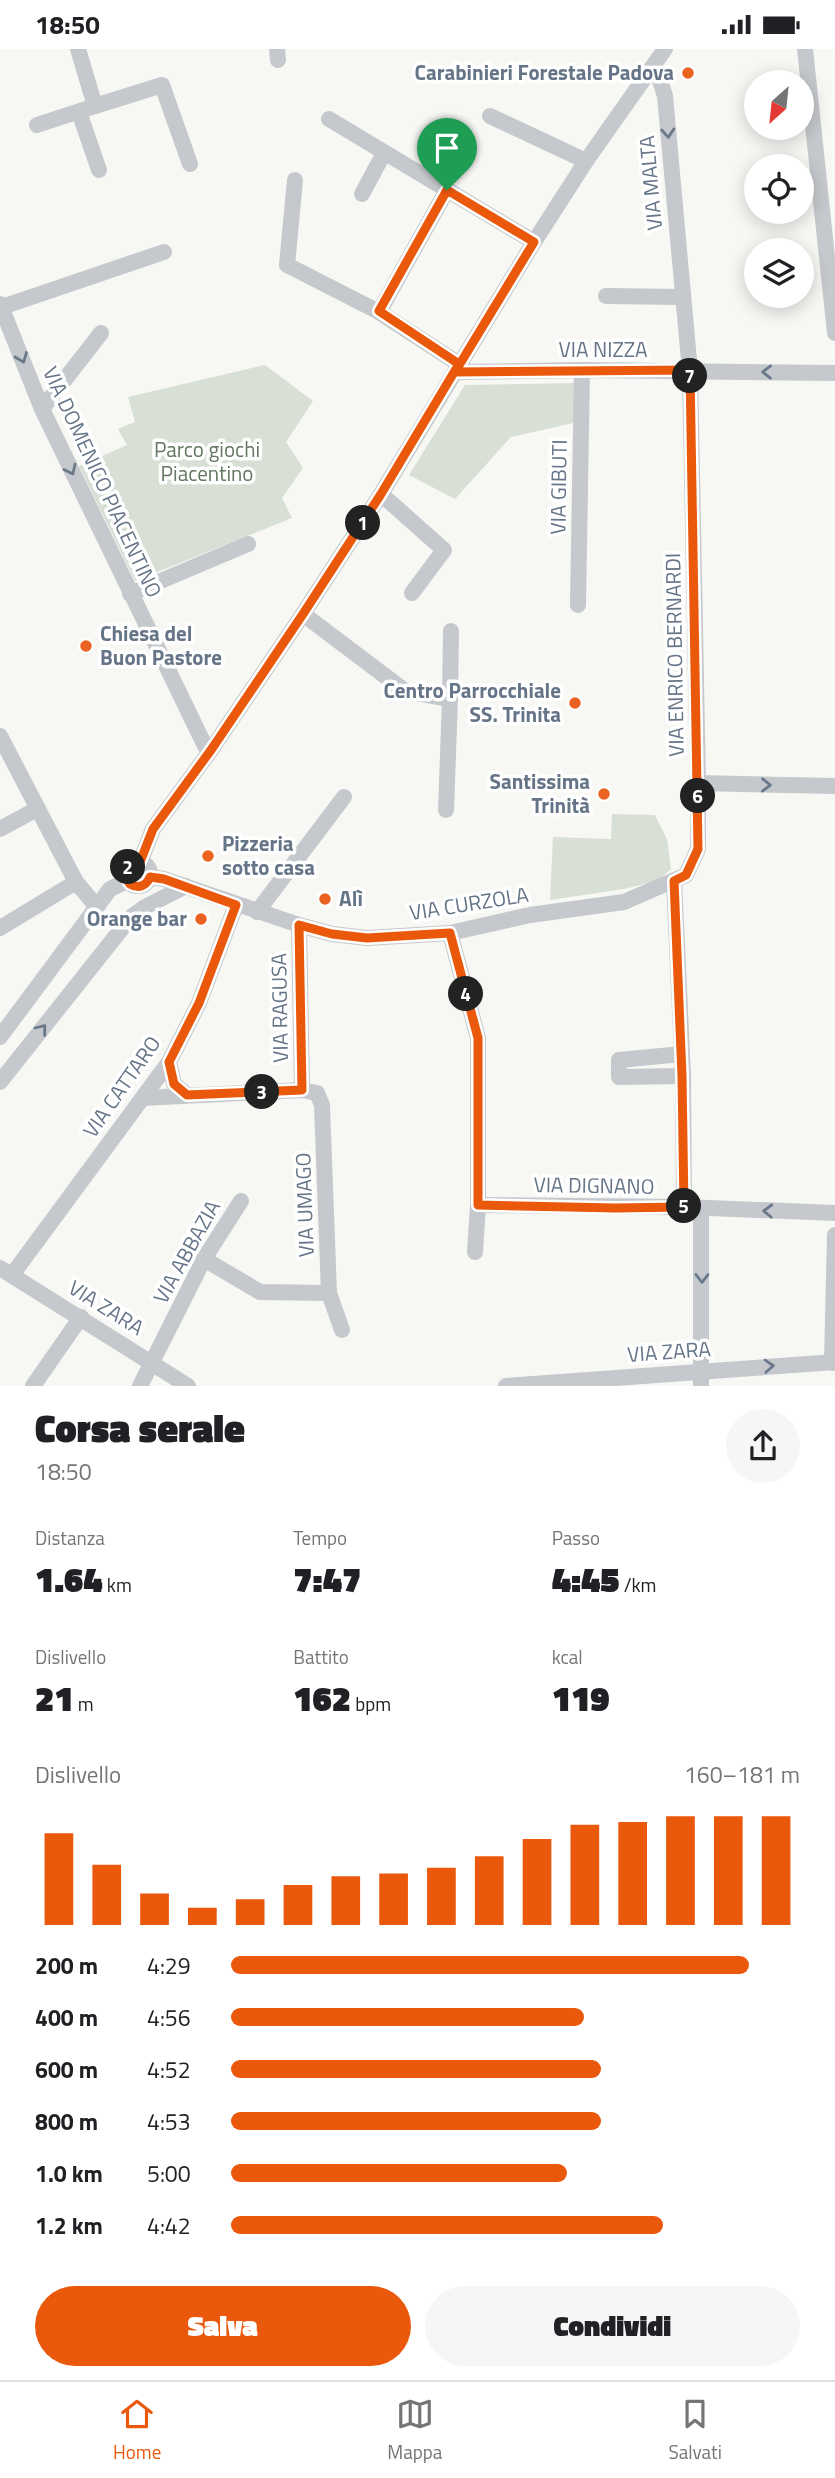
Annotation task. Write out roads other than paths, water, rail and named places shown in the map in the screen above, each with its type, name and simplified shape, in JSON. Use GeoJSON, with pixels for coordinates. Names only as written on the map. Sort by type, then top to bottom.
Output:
{"type":"FeatureCollection","features":[{"type":"Feature","properties":{"kind":"street"},"geometry":{"type":"LineString","coordinates":[[78,49],[96,106]]}},
{"type":"Feature","properties":{"kind":"street"},"geometry":{"type":"LineString","coordinates":[[140,862],[153,829],[211,750],[303,614],[381,494],[534,242],[665,49]]}},
{"type":"Feature","properties":{"kind":"street"},"geometry":{"type":"LineString","coordinates":[[806,49],[835,333]]}},
{"type":"Feature","properties":{"kind":"street","name":"VIA MALTA"},"geometry":{"type":"LineString","coordinates":[[650,71],[659,77],[665,96],[690,370]]}},
{"type":"Feature","properties":{"kind":"street"},"geometry":{"type":"LineString","coordinates":[[37,125],[162,85],[190,164]]}},
{"type":"Feature","properties":{"kind":"street"},"geometry":{"type":"LineString","coordinates":[[79,112],[99,170]]}},
{"type":"Feature","properties":{"kind":"street"},"geometry":{"type":"LineString","coordinates":[[490,116],[586,162]]}},
{"type":"Feature","properties":{"kind":"street"},"geometry":{"type":"LineString","coordinates":[[329,119],[534,242]]}},
{"type":"Feature","properties":{"kind":"street"},"geometry":{"type":"LineString","coordinates":[[362,194],[384,153]]}},
{"type":"Feature","properties":{"kind":"street"},"geometry":{"type":"LineString","coordinates":[[295,180],[287,265],[379,311],[457,368]]}},
{"type":"Feature","properties":{"kind":"street"},"geometry":{"type":"LineString","coordinates":[[379,311],[447,190]]}},
{"type":"Feature","properties":{"kind":"street"},"geometry":{"type":"LineString","coordinates":[[1,305],[164,252]]}},
{"type":"Feature","properties":{"kind":"street"},"geometry":{"type":"LineString","coordinates":[[606,296],[682,297]]}},
{"type":"Feature","properties":{"kind":"street","name":"VIA DOMENICO PIACENTINO"},"geometry":{"type":"LineString","coordinates":[[1,305],[42,409],[205,746],[211,750]]}},
{"type":"Feature","properties":{"kind":"street"},"geometry":{"type":"LineString","coordinates":[[42,409],[101,333]]}},
{"type":"Feature","properties":{"kind":"street","name":"VIA NIZZA"},"geometry":{"type":"LineString","coordinates":[[457,368],[835,373]]}},
{"type":"Feature","properties":{"kind":"street","name":"VIA GIBUTI"},"geometry":{"type":"LineString","coordinates":[[578,605],[582,370]]}},
{"type":"Feature","properties":{"kind":"street","name":"VIA ENRICO BERNARDI"},"geometry":{"type":"LineString","coordinates":[[674,881],[686,875],[698,849],[690,370]]}},
{"type":"Feature","properties":{"kind":"street"},"geometry":{"type":"LineString","coordinates":[[381,494],[444,550],[412,593]]}},
{"type":"Feature","properties":{"kind":"street"},"geometry":{"type":"LineString","coordinates":[[130,594],[247,544]]}},
{"type":"Feature","properties":{"kind":"street"},"geometry":{"type":"LineString","coordinates":[[303,614],[405,691],[450,699]]}},
{"type":"Feature","properties":{"kind":"street"},"geometry":{"type":"LineString","coordinates":[[446,810],[451,631]]}},
{"type":"Feature","properties":{"kind":"street"},"geometry":{"type":"LineString","coordinates":[[0,736],[76,883],[97,907]]}},
{"type":"Feature","properties":{"kind":"street"},"geometry":{"type":"LineString","coordinates":[[698,783],[835,786]]}},
{"type":"Feature","properties":{"kind":"street"},"geometry":{"type":"LineString","coordinates":[[257,912],[344,797]]}},
{"type":"Feature","properties":{"kind":"street"},"geometry":{"type":"LineString","coordinates":[[0,829],[37,810]]}},
{"type":"Feature","properties":{"kind":"street"},"geometry":{"type":"LineString","coordinates":[[140,862],[148,868],[150,877],[146,884],[138,887],[127,881],[126,872],[131,864],[140,862]]}},
{"type":"Feature","properties":{"kind":"street","name":"VIA CURZOLA"},"geometry":{"type":"LineString","coordinates":[[150,877],[186,886],[299,925],[332,934],[367,938],[450,933],[530,915],[624,902],[674,881]]}},
{"type":"Feature","properties":{"kind":"street"},"geometry":{"type":"LineString","coordinates":[[0,1037],[110,889],[127,881]]}},
{"type":"Feature","properties":{"kind":"street"},"geometry":{"type":"LineString","coordinates":[[674,881],[682,1054],[684,1207]]}},
{"type":"Feature","properties":{"kind":"street"},"geometry":{"type":"LineString","coordinates":[[0,928],[76,883]]}},
{"type":"Feature","properties":{"kind":"street"},"geometry":{"type":"LineString","coordinates":[[0,1082],[131,917],[186,886]]}},
{"type":"Feature","properties":{"kind":"street","name":"VIA CATTARO"},"geometry":{"type":"LineString","coordinates":[[6,1272],[169,1062],[199,1003],[236,905]]}},
{"type":"Feature","properties":{"kind":"street","name":"VIA RAGUSA"},"geometry":{"type":"LineString","coordinates":[[299,925],[302,1090]]}},
{"type":"Feature","properties":{"kind":"street"},"geometry":{"type":"LineString","coordinates":[[450,933],[478,1038],[478,1205],[475,1252]]}},
{"type":"Feature","properties":{"kind":"street"},"geometry":{"type":"LineString","coordinates":[[682,1054],[620,1060],[619,1077],[682,1076]]}},
{"type":"Feature","properties":{"kind":"street"},"geometry":{"type":"LineString","coordinates":[[169,1062],[174,1084],[187,1095]]}},
{"type":"Feature","properties":{"kind":"street"},"geometry":{"type":"LineString","coordinates":[[143,1098],[302,1090]]}},
{"type":"Feature","properties":{"kind":"street","name":"VIA UMAGO"},"geometry":{"type":"LineString","coordinates":[[302,1090],[317,1093],[322,1105],[329,1293],[342,1330]]}},
{"type":"Feature","properties":{"kind":"street","name":"VIA ABBAZIA"},"geometry":{"type":"LineString","coordinates":[[140,1386],[204,1259],[240,1201]]}},
{"type":"Feature","properties":{"kind":"street","name":"VIA DIGNANO"},"geometry":{"type":"LineString","coordinates":[[478,1205],[684,1207],[701,1210],[835,1213]]}},
{"type":"Feature","properties":{"kind":"street"},"geometry":{"type":"LineString","coordinates":[[701,1210],[702,1378]]}},
{"type":"Feature","properties":{"kind":"street"},"geometry":{"type":"LineString","coordinates":[[833,1362],[835,1235]]}},
{"type":"Feature","properties":{"kind":"street"},"geometry":{"type":"LineString","coordinates":[[204,1259],[260,1292],[329,1293]]}},
{"type":"Feature","properties":{"kind":"street","name":"VIA ZARA"},"geometry":{"type":"LineString","coordinates":[[6,1272],[188,1386]]}},
{"type":"Feature","properties":{"kind":"street"},"geometry":{"type":"LineString","coordinates":[[33,1386],[81,1317]]}},
{"type":"Feature","properties":{"kind":"street","name":"VIA ZARA"},"geometry":{"type":"LineString","coordinates":[[506,1386],[702,1378],[833,1362]]}},
{"type":"Feature","properties":{"kind":"place","name":"Carabinieri Forestale Padova"},"geometry":{"type":"Point","coordinates":[688,73]}},
{"type":"Feature","properties":{"kind":"place","name":"Chiesa del Buon Pastore"},"geometry":{"type":"Point","coordinates":[86,646]}},
{"type":"Feature","properties":{"kind":"place","name":"Centro Parrocchiale SS. Trinita"},"geometry":{"type":"Point","coordinates":[575,703]}},
{"type":"Feature","properties":{"kind":"place","name":"Santissima Trinità"},"geometry":{"type":"Point","coordinates":[604,794]}},
{"type":"Feature","properties":{"kind":"place","name":"Pizzeria sotto casa"},"geometry":{"type":"Point","coordinates":[208,856]}},
{"type":"Feature","properties":{"kind":"place","name":"Alì"},"geometry":{"type":"Point","coordinates":[325,899]}},
{"type":"Feature","properties":{"kind":"place","name":"Orange bar"},"geometry":{"type":"Point","coordinates":[201,919]}},
{"type":"Feature","properties":{"kind":"park label","name":"Parco giochi Piacentino"},"geometry":{"type":"Point","coordinates":[207,462]}}]}
